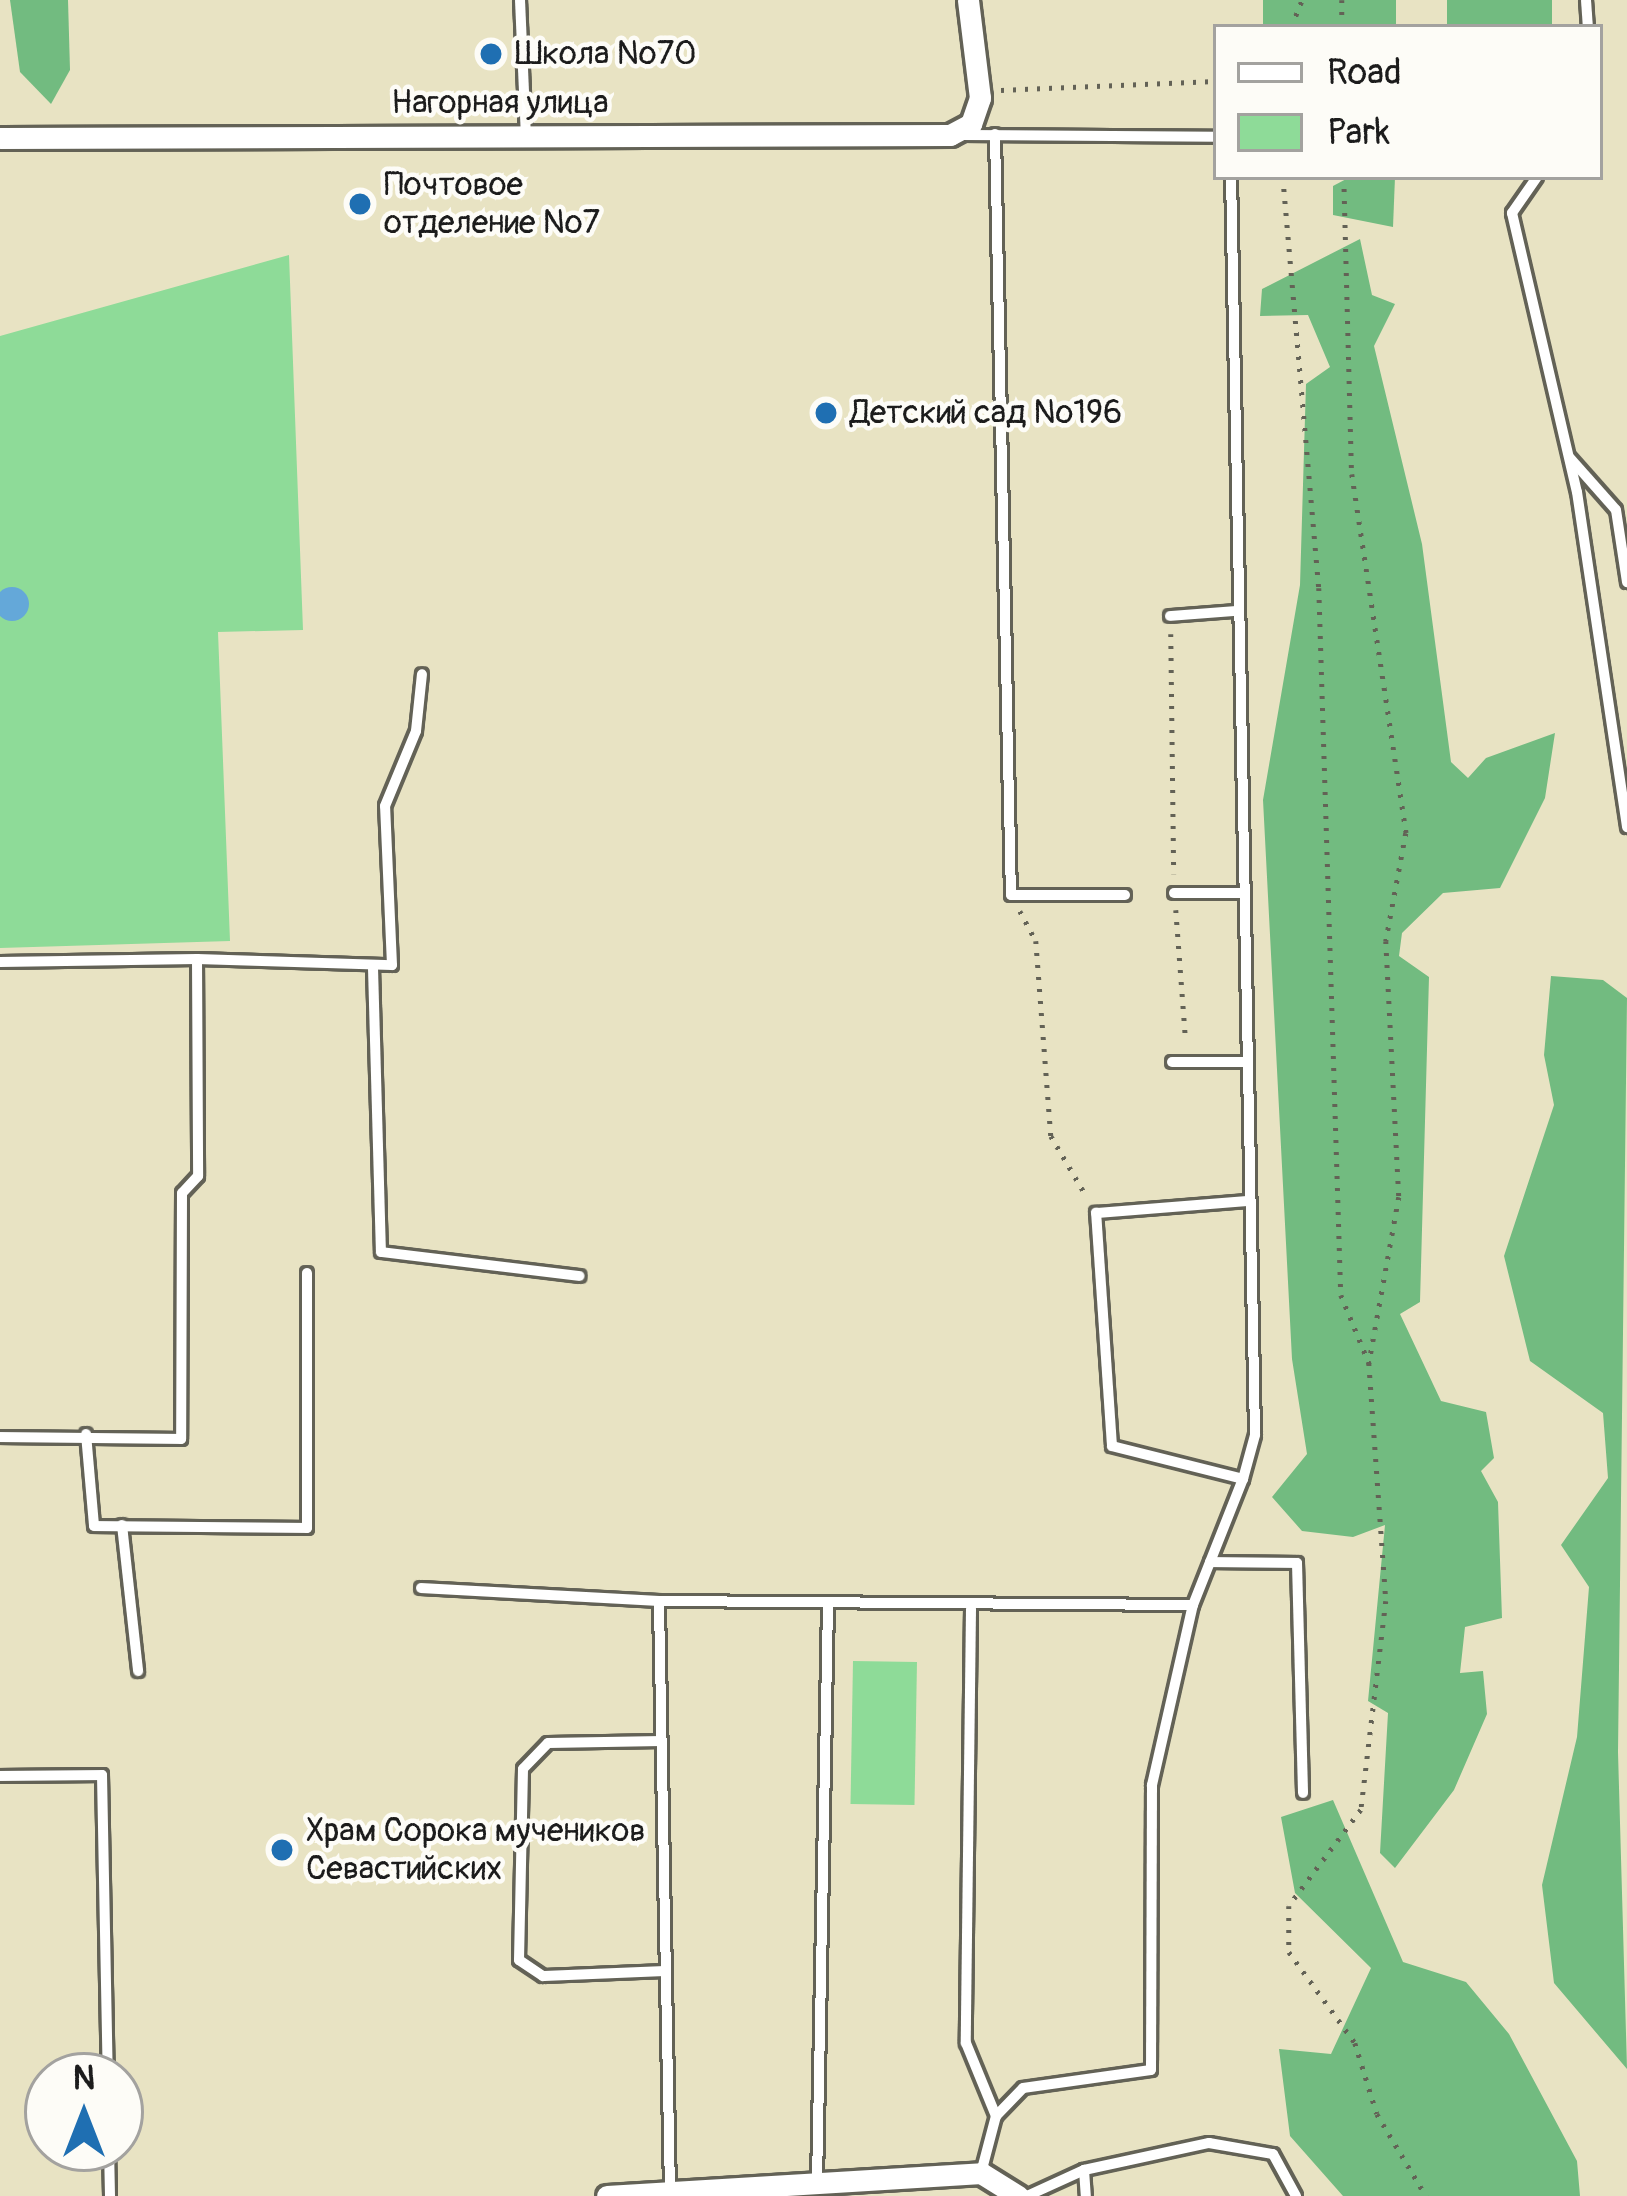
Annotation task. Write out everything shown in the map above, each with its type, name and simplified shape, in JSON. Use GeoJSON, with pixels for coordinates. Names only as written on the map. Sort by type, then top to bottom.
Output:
{"type":"FeatureCollection","features":[{"type":"Feature","properties":{"kind":"street"},"geometry":{"type":"LineString","coordinates":[[950,135],[971,124],[980,98],[968,0]]}},
{"type":"Feature","properties":{"kind":"street","name":"Нагорная улица"},"geometry":{"type":"LineString","coordinates":[[0,138],[950,135]]}},
{"type":"Feature","properties":{"kind":"street"},"geometry":{"type":"LineString","coordinates":[[607,2196],[817,2183],[966,2181],[1022,2196]]}},
{"type":"Feature","properties":{"kind":"lane"},"geometry":{"type":"LineString","coordinates":[[520,0],[526,136]]}},
{"type":"Feature","properties":{"kind":"lane"},"geometry":{"type":"LineString","coordinates":[[995,134],[1011,895],[1125,895]]}},
{"type":"Feature","properties":{"kind":"lane"},"geometry":{"type":"LineString","coordinates":[[950,135],[1213,136]]}},
{"type":"Feature","properties":{"kind":"lane"},"geometry":{"type":"LineString","coordinates":[[966,2181],[996,2116],[1023,2088],[1151,2069],[1152,1785],[1193,1605],[1243,1479],[1255,1435],[1235,611],[1231,180]]}},
{"type":"Feature","properties":{"kind":"lane"},"geometry":{"type":"LineString","coordinates":[[1535,180],[1512,213],[1568,456],[1627,827]]}},
{"type":"Feature","properties":{"kind":"lane"},"geometry":{"type":"LineString","coordinates":[[1568,456],[1616,510],[1627,582]]}},
{"type":"Feature","properties":{"kind":"lane"},"geometry":{"type":"LineString","coordinates":[[1170,616],[1235,611]]}},
{"type":"Feature","properties":{"kind":"lane"},"geometry":{"type":"LineString","coordinates":[[0,962],[197,959],[392,965],[386,806],[416,731],[422,674]]}},
{"type":"Feature","properties":{"kind":"lane"},"geometry":{"type":"LineString","coordinates":[[1174,893],[1243,893]]}},
{"type":"Feature","properties":{"kind":"lane"},"geometry":{"type":"LineString","coordinates":[[0,1437],[181,1438],[197,959]]}},
{"type":"Feature","properties":{"kind":"lane"},"geometry":{"type":"LineString","coordinates":[[373,968],[381,1252],[580,1276]]}},
{"type":"Feature","properties":{"kind":"lane"},"geometry":{"type":"LineString","coordinates":[[1172,1062],[1246,1062]]}},
{"type":"Feature","properties":{"kind":"lane"},"geometry":{"type":"LineString","coordinates":[[1243,1479],[1112,1446],[1096,1213],[1250,1201]]}},
{"type":"Feature","properties":{"kind":"lane"},"geometry":{"type":"LineString","coordinates":[[86,1434],[94,1526],[307,1528],[307,1273]]}},
{"type":"Feature","properties":{"kind":"lane"},"geometry":{"type":"LineString","coordinates":[[122,1525],[138,1672]]}},
{"type":"Feature","properties":{"kind":"lane"},"geometry":{"type":"LineString","coordinates":[[1210,1562],[1297,1563],[1303,1793]]}},
{"type":"Feature","properties":{"kind":"lane"},"geometry":{"type":"LineString","coordinates":[[422,1588],[828,1606],[1193,1605]]}},
{"type":"Feature","properties":{"kind":"lane"},"geometry":{"type":"LineString","coordinates":[[659,1601],[670,2192]]}},
{"type":"Feature","properties":{"kind":"lane"},"geometry":{"type":"LineString","coordinates":[[817,2183],[828,1606]]}},
{"type":"Feature","properties":{"kind":"lane"},"geometry":{"type":"LineString","coordinates":[[971,1609],[966,2043],[996,2116]]}},
{"type":"Feature","properties":{"kind":"lane"},"geometry":{"type":"LineString","coordinates":[[662,1742],[548,1743],[523,1769],[519,1960],[543,1976],[666,1971]]}},
{"type":"Feature","properties":{"kind":"lane"},"geometry":{"type":"LineString","coordinates":[[0,1776],[102,1775],[108,2052]]}},
{"type":"Feature","properties":{"kind":"lane"},"geometry":{"type":"LineString","coordinates":[[1022,2196],[1084,2170],[1209,2143],[1274,2154],[1296,2196]]}},
{"type":"Feature","properties":{"kind":"lane"},"geometry":{"type":"LineString","coordinates":[[1084,2170],[1086,2196]]}},
{"type":"Feature","properties":{"kind":"path"},"geometry":{"type":"LineString","coordinates":[[1004,88],[1213,81]]}},
{"type":"Feature","properties":{"kind":"path"},"geometry":{"type":"LineString","coordinates":[[1283,180],[1318,588],[1341,1295],[1370,1363]]}},
{"type":"Feature","properties":{"kind":"path"},"geometry":{"type":"LineString","coordinates":[[1344,180],[1352,474],[1406,833],[1386,941],[1399,1197],[1370,1363],[1386,1601],[1366,1774],[1360,1810],[1289,1906],[1289,1952],[1355,2043],[1377,2114],[1426,2196]]}},
{"type":"Feature","properties":{"kind":"path"},"geometry":{"type":"LineString","coordinates":[[1170,616],[1174,893],[1188,1062]]}},
{"type":"Feature","properties":{"kind":"path"},"geometry":{"type":"LineString","coordinates":[[1011,895],[1036,940],[1051,1136],[1096,1213]]}},
{"type":"Feature","properties":{"kind":"green space"},"geometry":{"type":"Polygon","coordinates":[[[10,0],[68,0],[70,70],[51,104],[20,72],[10,0]]]}},
{"type":"Feature","properties":{"kind":"green space"},"geometry":{"type":"Polygon","coordinates":[[[1263,0],[1396,0],[1396,24],[1263,24],[1263,0]]]}},
{"type":"Feature","properties":{"kind":"green space"},"geometry":{"type":"Polygon","coordinates":[[[1447,0],[1552,0],[1552,24],[1447,24],[1447,0]]]}},
{"type":"Feature","properties":{"kind":"green space"},"geometry":{"type":"Polygon","coordinates":[[[1344,180],[1395,180],[1393,227],[1333,215],[1333,186],[1344,180]]]}},
{"type":"Feature","properties":{"kind":"green space"},"geometry":{"type":"Polygon","coordinates":[[[1360,239],[1372,295],[1395,304],[1374,346],[1422,544],[1451,762],[1468,778],[1486,758],[1555,733],[1545,798],[1500,888],[1443,893],[1402,933],[1399,956],[1429,977],[1420,1302],[1400,1314],[1441,1401],[1486,1412],[1494,1458],[1481,1471],[1498,1502],[1502,1618],[1465,1627],[1460,1673],[1483,1671],[1487,1714],[1454,1790],[1395,1868],[1380,1853],[1388,1713],[1368,1701],[1385,1525],[1353,1537],[1302,1531],[1272,1497],[1307,1454],[1292,1359],[1263,800],[1300,585],[1306,384],[1330,367],[1308,315],[1260,316],[1262,289],[1360,239]]]}},
{"type":"Feature","properties":{"kind":"green space"},"geometry":{"type":"Polygon","coordinates":[[[289,255],[303,630],[218,632],[230,941],[0,948],[0,336],[289,255]]]}},
{"type":"Feature","properties":{"kind":"green space"},"geometry":{"type":"Polygon","coordinates":[[[1551,976],[1603,980],[1627,998],[1618,1752],[1627,2069],[1554,1983],[1542,1885],[1577,1737],[1589,1587],[1561,1545],[1608,1478],[1603,1413],[1530,1361],[1504,1256],[1554,1105],[1544,1055],[1551,976]]]}},
{"type":"Feature","properties":{"kind":"green space"},"geometry":{"type":"Polygon","coordinates":[[[853,1661],[917,1662],[914,1805],[851,1804],[853,1661]]]}},
{"type":"Feature","properties":{"kind":"green space"},"geometry":{"type":"Polygon","coordinates":[[[1333,1800],[1403,1962],[1466,1982],[1509,2034],[1577,2161],[1580,2196],[1343,2196],[1290,2136],[1279,2049],[1331,2054],[1371,1968],[1295,1893],[1281,1817],[1333,1800]]]}},
{"type":"Feature","properties":{"kind":"water"},"geometry":{"type":"Polygon","coordinates":[[[12,587],[27,598],[24,616],[12,621],[0,616],[0,592],[12,587]]]}},
{"type":"Feature","properties":{"kind":"place","name":"Школа №70"},"geometry":{"type":"Point","coordinates":[491,54]}},
{"type":"Feature","properties":{"kind":"place","name":"Почтовое отделение №7"},"geometry":{"type":"Point","coordinates":[360,204]}},
{"type":"Feature","properties":{"kind":"place","name":"Детский сад №196"},"geometry":{"type":"Point","coordinates":[826,413]}},
{"type":"Feature","properties":{"kind":"place","name":"Храм Сорока мучеников Севастийских"},"geometry":{"type":"Point","coordinates":[282,1850]}}]}
